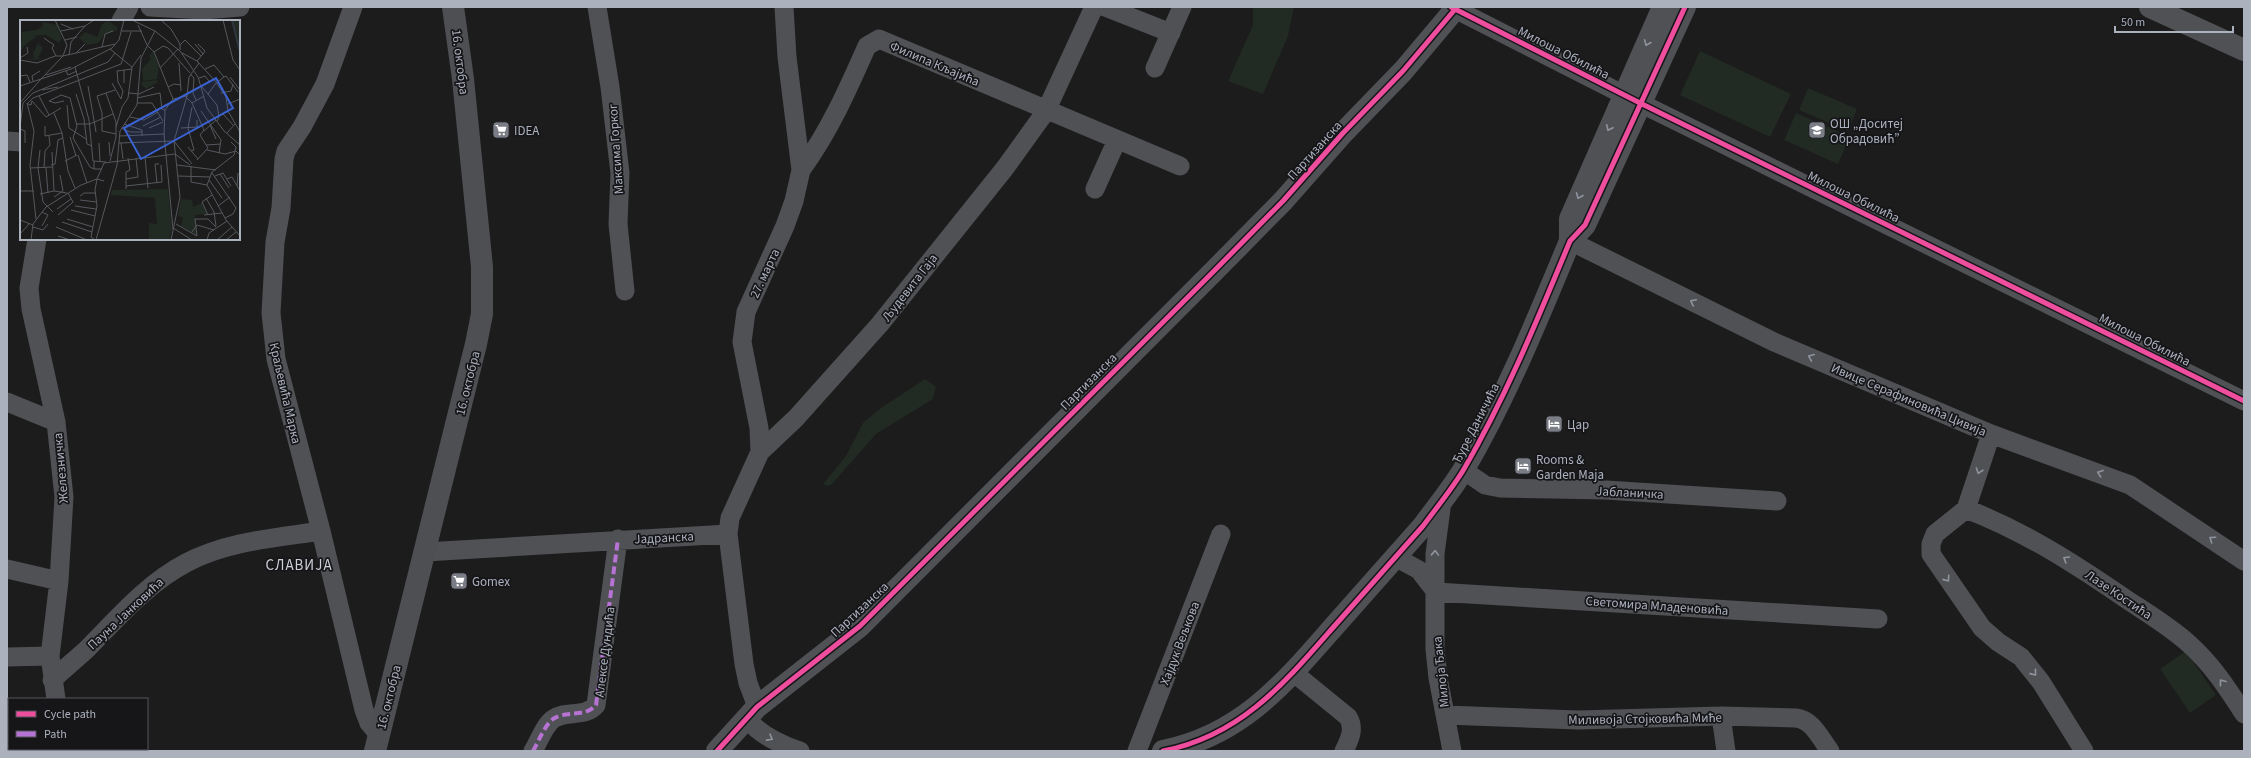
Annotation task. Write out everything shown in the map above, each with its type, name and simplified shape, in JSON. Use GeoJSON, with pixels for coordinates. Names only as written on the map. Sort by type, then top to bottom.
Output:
{"type":"FeatureCollection","features":[{"type":"Feature","properties":{"kind":"main road","name":"16. октобра"},"geometry":{"type":"LineString","coordinates":[[377,743],[476,344],[483,288],[463,79],[453,7]]}},
{"type":"Feature","properties":{"kind":"street"},"geometry":{"type":"LineString","coordinates":[[122,20],[129,7]]}},
{"type":"Feature","properties":{"kind":"street"},"geometry":{"type":"LineString","coordinates":[[150,7],[204,10],[240,7]]}},
{"type":"Feature","properties":{"kind":"street","name":"Краљевића Марка"},"geometry":{"type":"LineString","coordinates":[[353,7],[325,84],[302,127],[286,151],[273,274],[271,313],[276,359],[321,531],[364,710],[377,743]]}},
{"type":"Feature","properties":{"kind":"street","name":"Максима Горког"},"geometry":{"type":"LineString","coordinates":[[597,7],[610,87],[620,173],[618,224],[625,292]]}},
{"type":"Feature","properties":{"kind":"street","name":"27. марта"},"geometry":{"type":"LineString","coordinates":[[728,534],[730,518],[760,452],[759,428],[745,365],[743,329],[749,305],[770,263],[785,226],[794,201],[801,170],[787,57],[784,7]]}},
{"type":"Feature","properties":{"kind":"street","name":"Људевита Гаја"},"geometry":{"type":"LineString","coordinates":[[760,452],[796,418],[880,324],[929,261],[978,204],[1046,111],[1094,7]]}},
{"type":"Feature","properties":{"kind":"street"},"geometry":{"type":"LineString","coordinates":[[1105,7],[1171,33]]}},
{"type":"Feature","properties":{"kind":"street"},"geometry":{"type":"LineString","coordinates":[[1155,68],[1182,7]]}},
{"type":"Feature","properties":{"kind":"street","name":"Ђуре Даничића"},"geometry":{"type":"LineString","coordinates":[[1632,99],[1663,7]]}},
{"type":"Feature","properties":{"kind":"street","name":"Ђуре Даничића"},"geometry":{"type":"LineString","coordinates":[[1163,751],[1192,744],[1222,730],[1254,710],[1294,673],[1442,501],[1463,470],[1512,375],[1570,241],[1570,219],[1632,99],[1685,7]]}},
{"type":"Feature","properties":{"kind":"street","name":"Милоша Обилића"},"geometry":{"type":"LineString","coordinates":[[1454,8],[1632,99],[2244,401]]}},
{"type":"Feature","properties":{"kind":"street","name":"Партизанска"},"geometry":{"type":"LineString","coordinates":[[717,751],[751,712],[860,626],[1283,201],[1343,133],[1403,71],[1454,8]]}},
{"type":"Feature","properties":{"kind":"street"},"geometry":{"type":"LineString","coordinates":[[2154,8],[2244,50]]}},
{"type":"Feature","properties":{"kind":"street","name":"Филипа Кљајића"},"geometry":{"type":"LineString","coordinates":[[801,170],[829,127],[867,46],[879,39],[1046,111]]}},
{"type":"Feature","properties":{"kind":"street"},"geometry":{"type":"LineString","coordinates":[[1046,111],[1180,166]]}},
{"type":"Feature","properties":{"kind":"street"},"geometry":{"type":"LineString","coordinates":[[1095,189],[1117,140]]}},
{"type":"Feature","properties":{"kind":"street"},"geometry":{"type":"LineString","coordinates":[[7,141],[20,142]]}},
{"type":"Feature","properties":{"kind":"street","name":"Железничка"},"geometry":{"type":"LineString","coordinates":[[37,240],[29,288],[31,309],[56,422],[64,497],[59,581],[50,656],[52,680],[56,698]]}},
{"type":"Feature","properties":{"kind":"street","name":"Ивице Серафиновића Цивија"},"geometry":{"type":"LineString","coordinates":[[1570,241],[1774,342],[1991,434],[2130,485],[2244,561]]}},
{"type":"Feature","properties":{"kind":"street"},"geometry":{"type":"LineString","coordinates":[[7,402],[56,422]]}},
{"type":"Feature","properties":{"kind":"street"},"geometry":{"type":"LineString","coordinates":[[1991,434],[1966,508],[1935,534],[1931,544],[1931,554],[1982,628],[1998,642],[2021,657],[2041,682],[2084,751]]}},
{"type":"Feature","properties":{"kind":"street","name":"Јабланичка"},"geometry":{"type":"LineString","coordinates":[[1463,470],[1485,485],[1500,488],[1606,490],[1777,501]]}},
{"type":"Feature","properties":{"kind":"street","name":"Милоја Ђака"},"geometry":{"type":"LineString","coordinates":[[1442,501],[1435,554],[1438,678],[1444,716],[1452,751]]}},
{"type":"Feature","properties":{"kind":"street","name":"Лазе Костића"},"geometry":{"type":"LineString","coordinates":[[1966,508],[1997,521],[2032,539],[2089,573],[2188,642],[2208,663],[2244,714]]}},
{"type":"Feature","properties":{"kind":"street","name":"Пауна Јанковића"},"geometry":{"type":"LineString","coordinates":[[52,680],[84,651],[139,596],[166,574],[187,562],[231,545],[321,531]]}},
{"type":"Feature","properties":{"kind":"street"},"geometry":{"type":"LineString","coordinates":[[728,534],[744,664],[748,683],[751,712],[756,729],[773,740],[800,751]]}},
{"type":"Feature","properties":{"kind":"street","name":"Јадранска"},"geometry":{"type":"LineString","coordinates":[[425,552],[618,539],[728,534]]}},
{"type":"Feature","properties":{"kind":"street","name":"Хајдук Вељкова"},"geometry":{"type":"LineString","coordinates":[[1137,751],[1221,534]]}},
{"type":"Feature","properties":{"kind":"street","name":"Алексе Дундића"},"geometry":{"type":"LineString","coordinates":[[533,751],[547,726],[554,719],[592,710],[596,705],[618,539]]}},
{"type":"Feature","properties":{"kind":"street"},"geometry":{"type":"LineString","coordinates":[[1395,557],[1419,570],[1436,592]]}},
{"type":"Feature","properties":{"kind":"street"},"geometry":{"type":"LineString","coordinates":[[7,569],[59,581]]}},
{"type":"Feature","properties":{"kind":"street","name":"Светомира Младеновића"},"geometry":{"type":"LineString","coordinates":[[1436,592],[1878,619]]}},
{"type":"Feature","properties":{"kind":"street"},"geometry":{"type":"LineString","coordinates":[[7,657],[50,656]]}},
{"type":"Feature","properties":{"kind":"street"},"geometry":{"type":"LineString","coordinates":[[1294,673],[1348,717],[1352,724],[1352,731],[1344,751]]}},
{"type":"Feature","properties":{"kind":"street","name":"Миливоја Стојковића Миће"},"geometry":{"type":"LineString","coordinates":[[1444,716],[1578,720],[1721,716],[1803,719],[1812,726],[1830,751]]}},
{"type":"Feature","properties":{"kind":"street"},"geometry":{"type":"LineString","coordinates":[[1721,716],[1726,751]]}},
{"type":"Feature","properties":{"kind":"shaded area"},"geometry":{"type":"Polygon","coordinates":[[[1253,7],[1294,7],[1288,36],[1263,94],[1228,81],[1253,25],[1253,7]]]}},
{"type":"Feature","properties":{"kind":"shaded area"},"geometry":{"type":"Polygon","coordinates":[[[1700,51],[1791,94],[1770,137],[1680,95],[1700,51]]]}},
{"type":"Feature","properties":{"kind":"shaded area"},"geometry":{"type":"Polygon","coordinates":[[[1808,88],[1857,109],[1848,131],[1799,110],[1808,88]]]}},
{"type":"Feature","properties":{"kind":"shaded area"},"geometry":{"type":"Polygon","coordinates":[[[1796,113],[1850,137],[1838,164],[1784,140],[1796,113]]]}},
{"type":"Feature","properties":{"kind":"shaded area"},"geometry":{"type":"Polygon","coordinates":[[[925,379],[936,387],[933,399],[876,434],[832,484],[828,486],[823,484],[846,456],[863,423],[881,408],[925,379]]]}},
{"type":"Feature","properties":{"kind":"shaded area"},"geometry":{"type":"Polygon","coordinates":[[[2186,651],[2216,695],[2190,713],[2160,669],[2186,651]]]}},
{"type":"Feature","properties":{"kind":"marked path"},"geometry":{"type":"LineString","coordinates":[[533,751],[544,730],[553,719],[558,716],[581,713],[592,709],[596,705],[618,539]]}},
{"type":"Feature","properties":{"kind":"cycle path"},"geometry":{"type":"LineString","coordinates":[[1451,7],[1640,103],[2244,401]]}},
{"type":"Feature","properties":{"kind":"cycle path"},"geometry":{"type":"LineString","coordinates":[[717,751],[757,707],[860,626],[1214,271],[1283,201],[1343,133],[1403,71],[1457,7]]}},
{"type":"Feature","properties":{"kind":"cycle path"},"geometry":{"type":"LineString","coordinates":[[1163,751],[1190,744],[1214,734],[1237,721],[1276,689],[1294,671],[1423,526],[1454,484],[1479,442],[1508,386],[1570,241],[1585,225],[1685,7]]}},
{"type":"Feature","properties":{"kind":"place","name":"IDEA"},"geometry":{"type":"Point","coordinates":[501,130]}},
{"type":"Feature","properties":{"kind":"place","name":"ОШ „Доситеј Обрадовић”"},"geometry":{"type":"Point","coordinates":[1817,130]}},
{"type":"Feature","properties":{"kind":"place","name":"Цар"},"geometry":{"type":"Point","coordinates":[1554,424]}},
{"type":"Feature","properties":{"kind":"place","name":"Rooms & Garden Maja"},"geometry":{"type":"Point","coordinates":[1523,466]}},
{"type":"Feature","properties":{"kind":"place","name":"Gomex"},"geometry":{"type":"Point","coordinates":[459,581]}},
{"type":"Feature","properties":{"kind":"district","name":"СЛАВИЈА"},"geometry":{"type":"Point","coordinates":[299,565]}}]}
